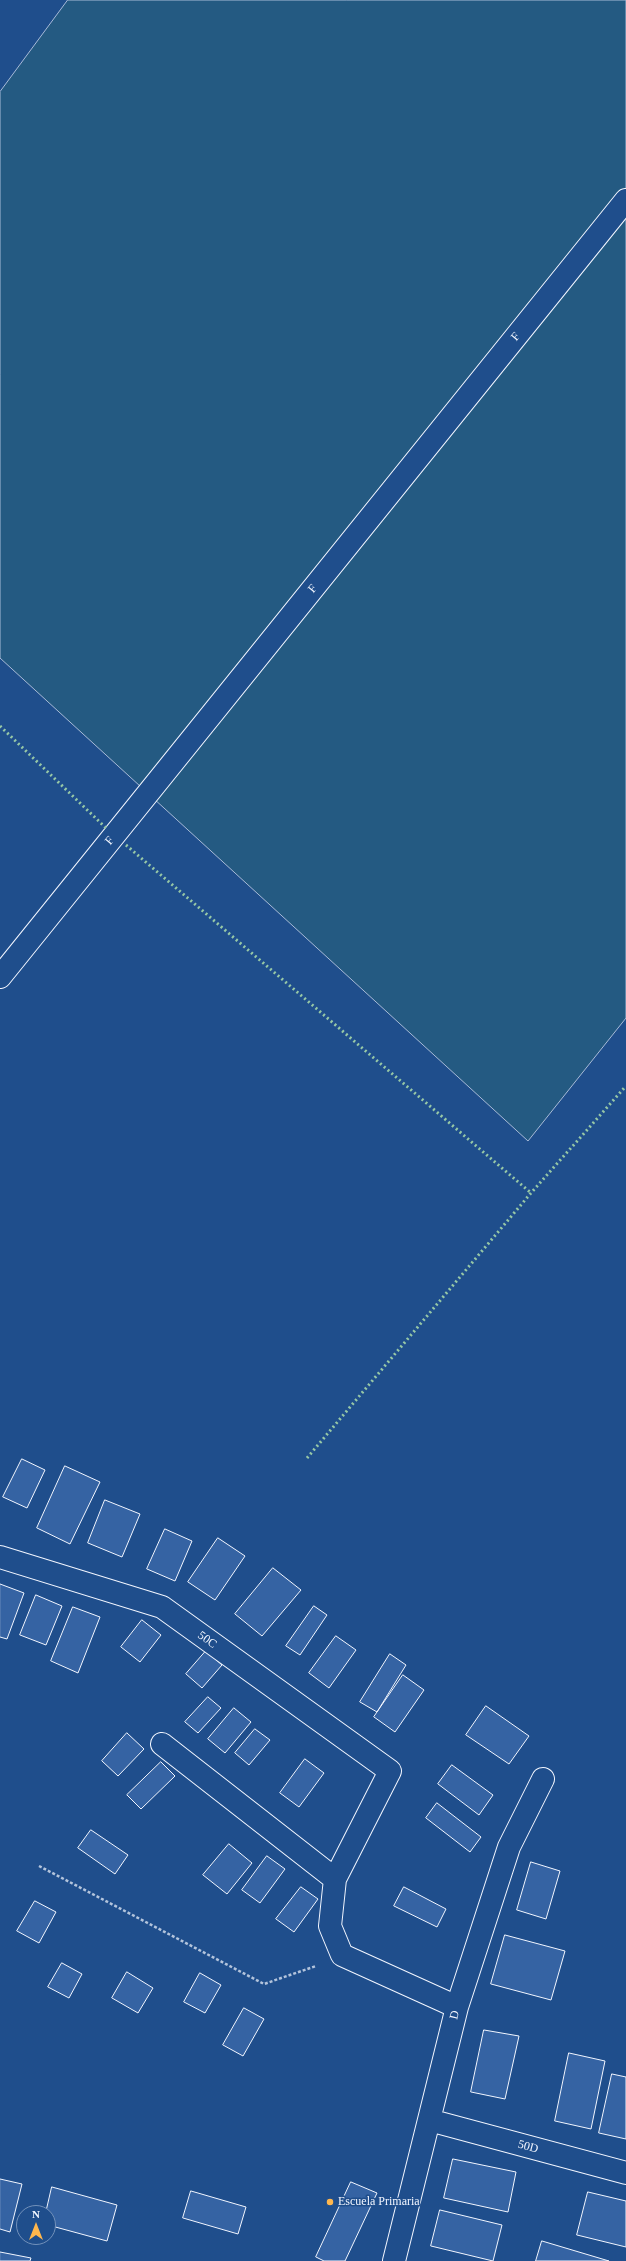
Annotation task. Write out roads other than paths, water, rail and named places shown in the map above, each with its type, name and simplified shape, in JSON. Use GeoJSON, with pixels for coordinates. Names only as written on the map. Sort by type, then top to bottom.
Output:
{"type":"FeatureCollection","features":[{"type":"Feature","properties":{"kind":"street","name":"F"},"geometry":{"type":"LineString","coordinates":[[0,977],[626,200]]}},
{"type":"Feature","properties":{"kind":"street","name":"50C"},"geometry":{"type":"LineString","coordinates":[[0,1557],[162,1607],[390,1771],[335,1878]]}},
{"type":"Feature","properties":{"kind":"street"},"geometry":{"type":"LineString","coordinates":[[162,1744],[335,1878],[330,1926],[342,1955],[457,2007]]}},
{"type":"Feature","properties":{"kind":"street","name":"D"},"geometry":{"type":"LineString","coordinates":[[394,2261],[457,2007],[509,1847],[543,1779]]}},
{"type":"Feature","properties":{"kind":"street","name":"50D"},"geometry":{"type":"LineString","coordinates":[[429,2120],[626,2173]]}},
{"type":"Feature","properties":{"kind":"place","name":"Escuela Primaria"},"geometry":{"type":"Point","coordinates":[330,2202]}}]}
